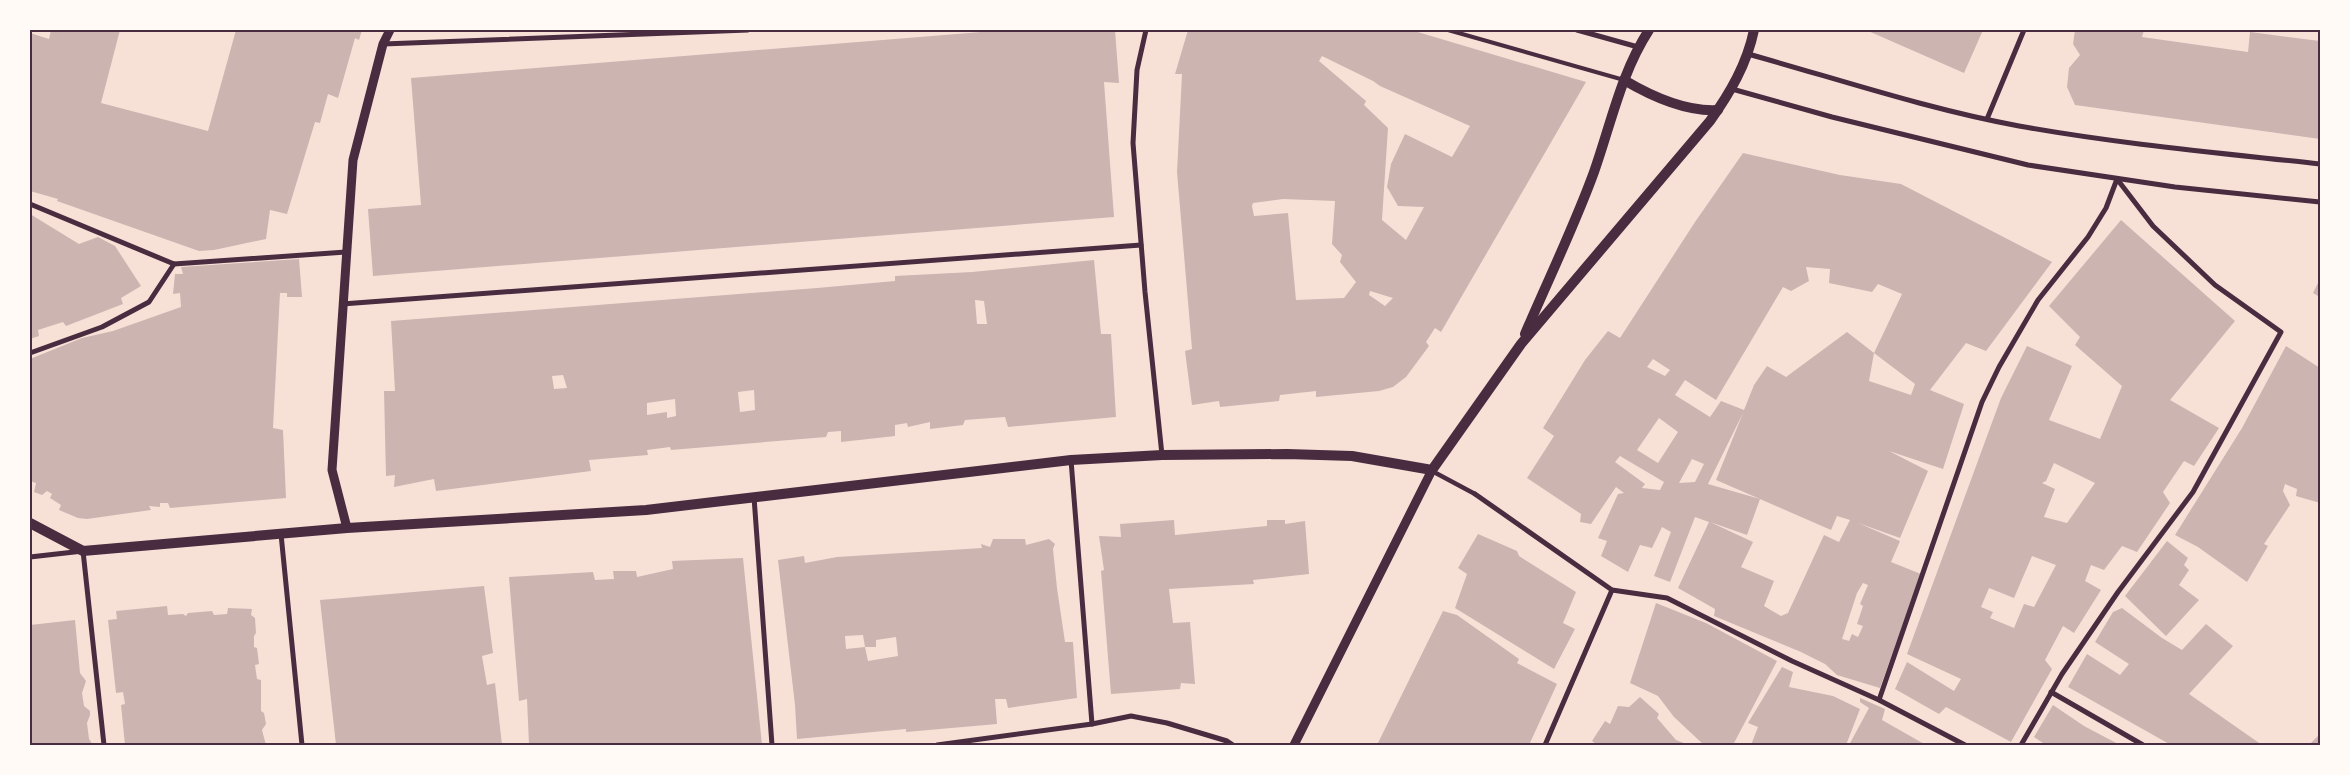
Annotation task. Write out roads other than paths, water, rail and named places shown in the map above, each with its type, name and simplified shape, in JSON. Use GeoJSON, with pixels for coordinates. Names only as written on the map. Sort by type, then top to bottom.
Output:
{"type":"FeatureCollection","features":[{"type":"Feature","properties":{"kind":"main road"},"geometry":{"type":"LineString","coordinates":[[1521,344],[1594,172],[1624,80],[1638,47],[1649,30]]}},
{"type":"Feature","properties":{"kind":"main road"},"geometry":{"type":"LineString","coordinates":[[30,523],[83,551],[347,528],[646,510],[1071,460],[1287,454],[1352,456],[1432,470],[1521,344],[1718,110],[1732,89],[1748,54],[1752,32]]}},
{"type":"Feature","properties":{"kind":"main road"},"geometry":{"type":"LineString","coordinates":[[1624,80],[1672,102],[1704,111],[1718,110]]}},
{"type":"Feature","properties":{"kind":"street"},"geometry":{"type":"LineString","coordinates":[[347,528],[332,470],[353,160],[383,44],[390,30]]}},
{"type":"Feature","properties":{"kind":"street"},"geometry":{"type":"LineString","coordinates":[[383,44],[748,30]]}},
{"type":"Feature","properties":{"kind":"street"},"geometry":{"type":"LineString","coordinates":[[1146,30],[1137,70],[1133,143],[1162,456]]}},
{"type":"Feature","properties":{"kind":"street"},"geometry":{"type":"LineString","coordinates":[[1577,30],[1638,47]]}},
{"type":"Feature","properties":{"kind":"street"},"geometry":{"type":"LineString","coordinates":[[1988,119],[2024,30]]}},
{"type":"Feature","properties":{"kind":"street"},"geometry":{"type":"LineString","coordinates":[[1748,54],[1918,103],[1988,119],[2110,141],[2320,164]]}},
{"type":"Feature","properties":{"kind":"street"},"geometry":{"type":"LineString","coordinates":[[1732,89],[1832,117],[2028,165],[2117,179],[2320,202]]}},
{"type":"Feature","properties":{"kind":"street"},"geometry":{"type":"LineString","coordinates":[[2021,745],[2051,692],[2118,592],[2193,492],[2281,332],[2215,285],[2153,226],[2117,179]]}},
{"type":"Feature","properties":{"kind":"street"},"geometry":{"type":"LineString","coordinates":[[1879,700],[1982,402],[1999,367],[2038,300],[2088,237],[2106,208],[2117,179]]}},
{"type":"Feature","properties":{"kind":"street"},"geometry":{"type":"LineString","coordinates":[[30,204],[174,264],[346,252]]}},
{"type":"Feature","properties":{"kind":"street"},"geometry":{"type":"LineString","coordinates":[[342,304],[1141,245]]}},
{"type":"Feature","properties":{"kind":"street"},"geometry":{"type":"LineString","coordinates":[[30,353],[102,327],[149,302],[174,264]]}},
{"type":"Feature","properties":{"kind":"street"},"geometry":{"type":"LineString","coordinates":[[1071,460],[1092,724]]}},
{"type":"Feature","properties":{"kind":"street"},"geometry":{"type":"LineString","coordinates":[[1294,745],[1432,470],[1475,494],[1612,590],[1667,598],[1792,661],[1879,700],[1965,745]]}},
{"type":"Feature","properties":{"kind":"street"},"geometry":{"type":"LineString","coordinates":[[754,496],[772,745]]}},
{"type":"Feature","properties":{"kind":"street"},"geometry":{"type":"LineString","coordinates":[[281,534],[302,745]]}},
{"type":"Feature","properties":{"kind":"street"},"geometry":{"type":"LineString","coordinates":[[30,557],[83,551],[104,745]]}},
{"type":"Feature","properties":{"kind":"street"},"geometry":{"type":"LineString","coordinates":[[1546,745],[1612,590]]}},
{"type":"Feature","properties":{"kind":"street"},"geometry":{"type":"LineString","coordinates":[[2051,692],[2143,745]]}},
{"type":"Feature","properties":{"kind":"street"},"geometry":{"type":"LineString","coordinates":[[938,745],[1092,724],[1131,716],[1167,723],[1227,741],[1232,745]]}},
{"type":"Feature","properties":{"kind":"lane"},"geometry":{"type":"LineString","coordinates":[[1448,30],[1624,80]]}}]}
